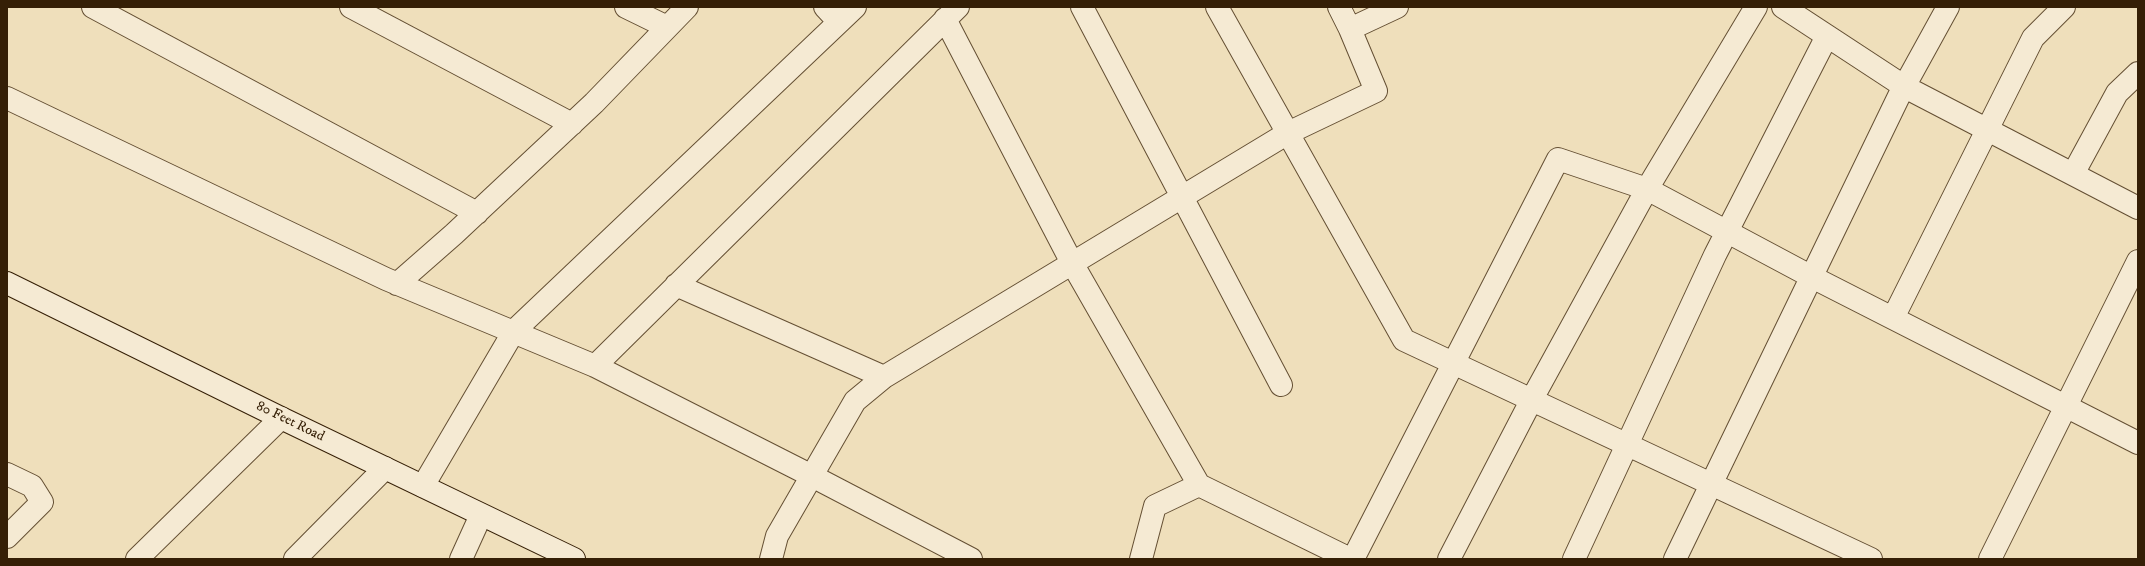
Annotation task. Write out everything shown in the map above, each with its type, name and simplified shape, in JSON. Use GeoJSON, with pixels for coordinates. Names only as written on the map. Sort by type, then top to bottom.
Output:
{"type":"FeatureCollection","features":[{"type":"Feature","properties":{"kind":"street"},"geometry":{"type":"LineString","coordinates":[[93,7],[477,213]]}},
{"type":"Feature","properties":{"kind":"street"},"geometry":{"type":"LineString","coordinates":[[351,7],[572,124]]}},
{"type":"Feature","properties":{"kind":"street"},"geometry":{"type":"LineString","coordinates":[[626,7],[667,27]]}},
{"type":"Feature","properties":{"kind":"street"},"geometry":{"type":"LineString","coordinates":[[397,284],[477,213],[572,124],[687,7]]}},
{"type":"Feature","properties":{"kind":"street"},"geometry":{"type":"LineString","coordinates":[[423,486],[514,331],[832,14],[855,7]]}},
{"type":"Feature","properties":{"kind":"street"},"geometry":{"type":"LineString","coordinates":[[1082,7],[1281,385]]}},
{"type":"Feature","properties":{"kind":"street"},"geometry":{"type":"LineString","coordinates":[[1217,7],[1404,340],[1454,362],[1871,559]]}},
{"type":"Feature","properties":{"kind":"street"},"geometry":{"type":"LineString","coordinates":[[771,559],[777,536],[855,402],[884,377],[1288,133],[1376,91],[1339,7]]}},
{"type":"Feature","properties":{"kind":"street"},"geometry":{"type":"LineString","coordinates":[[1350,30],[1397,7]]}},
{"type":"Feature","properties":{"kind":"street"},"geometry":{"type":"LineString","coordinates":[[1449,559],[1532,399],[1647,189],[1756,7]]}},
{"type":"Feature","properties":{"kind":"street"},"geometry":{"type":"LineString","coordinates":[[1783,7],[1905,87],[2138,208]]}},
{"type":"Feature","properties":{"kind":"street"},"geometry":{"type":"LineString","coordinates":[[1675,559],[1905,87],[1948,7]]}},
{"type":"Feature","properties":{"kind":"street"},"geometry":{"type":"LineString","coordinates":[[1893,318],[2033,38],[2064,7]]}},
{"type":"Feature","properties":{"kind":"street"},"geometry":{"type":"LineString","coordinates":[[595,366],[951,13],[1072,263],[1198,485],[1351,559],[1558,159],[1647,189],[1727,230],[1812,277],[2138,443]]}},
{"type":"Feature","properties":{"kind":"street"},"geometry":{"type":"LineString","coordinates":[[1574,559],[1727,230],[1827,36]]}},
{"type":"Feature","properties":{"kind":"street"},"geometry":{"type":"LineString","coordinates":[[2073,174],[2117,93],[2138,73]]}},
{"type":"Feature","properties":{"kind":"street"},"geometry":{"type":"LineString","coordinates":[[7,98],[397,284],[514,331],[595,366],[812,476],[970,559]]}},
{"type":"Feature","properties":{"kind":"street"},"geometry":{"type":"LineString","coordinates":[[1990,559],[2138,261]]}},
{"type":"Feature","properties":{"kind":"street","name":"80 Feet Road"},"geometry":{"type":"LineString","coordinates":[[7,283],[281,418],[574,559]]}},
{"type":"Feature","properties":{"kind":"street"},"geometry":{"type":"LineString","coordinates":[[676,285],[884,377]]}},
{"type":"Feature","properties":{"kind":"street"},"geometry":{"type":"LineString","coordinates":[[137,559],[281,418]]}},
{"type":"Feature","properties":{"kind":"street"},"geometry":{"type":"LineString","coordinates":[[296,559],[385,468]]}},
{"type":"Feature","properties":{"kind":"street"},"geometry":{"type":"LineString","coordinates":[[7,474],[32,486],[42,502],[7,537]]}},
{"type":"Feature","properties":{"kind":"street"},"geometry":{"type":"LineString","coordinates":[[1141,559],[1155,506],[1198,485]]}},
{"type":"Feature","properties":{"kind":"street"},"geometry":{"type":"LineString","coordinates":[[461,559],[481,515]]}}]}
